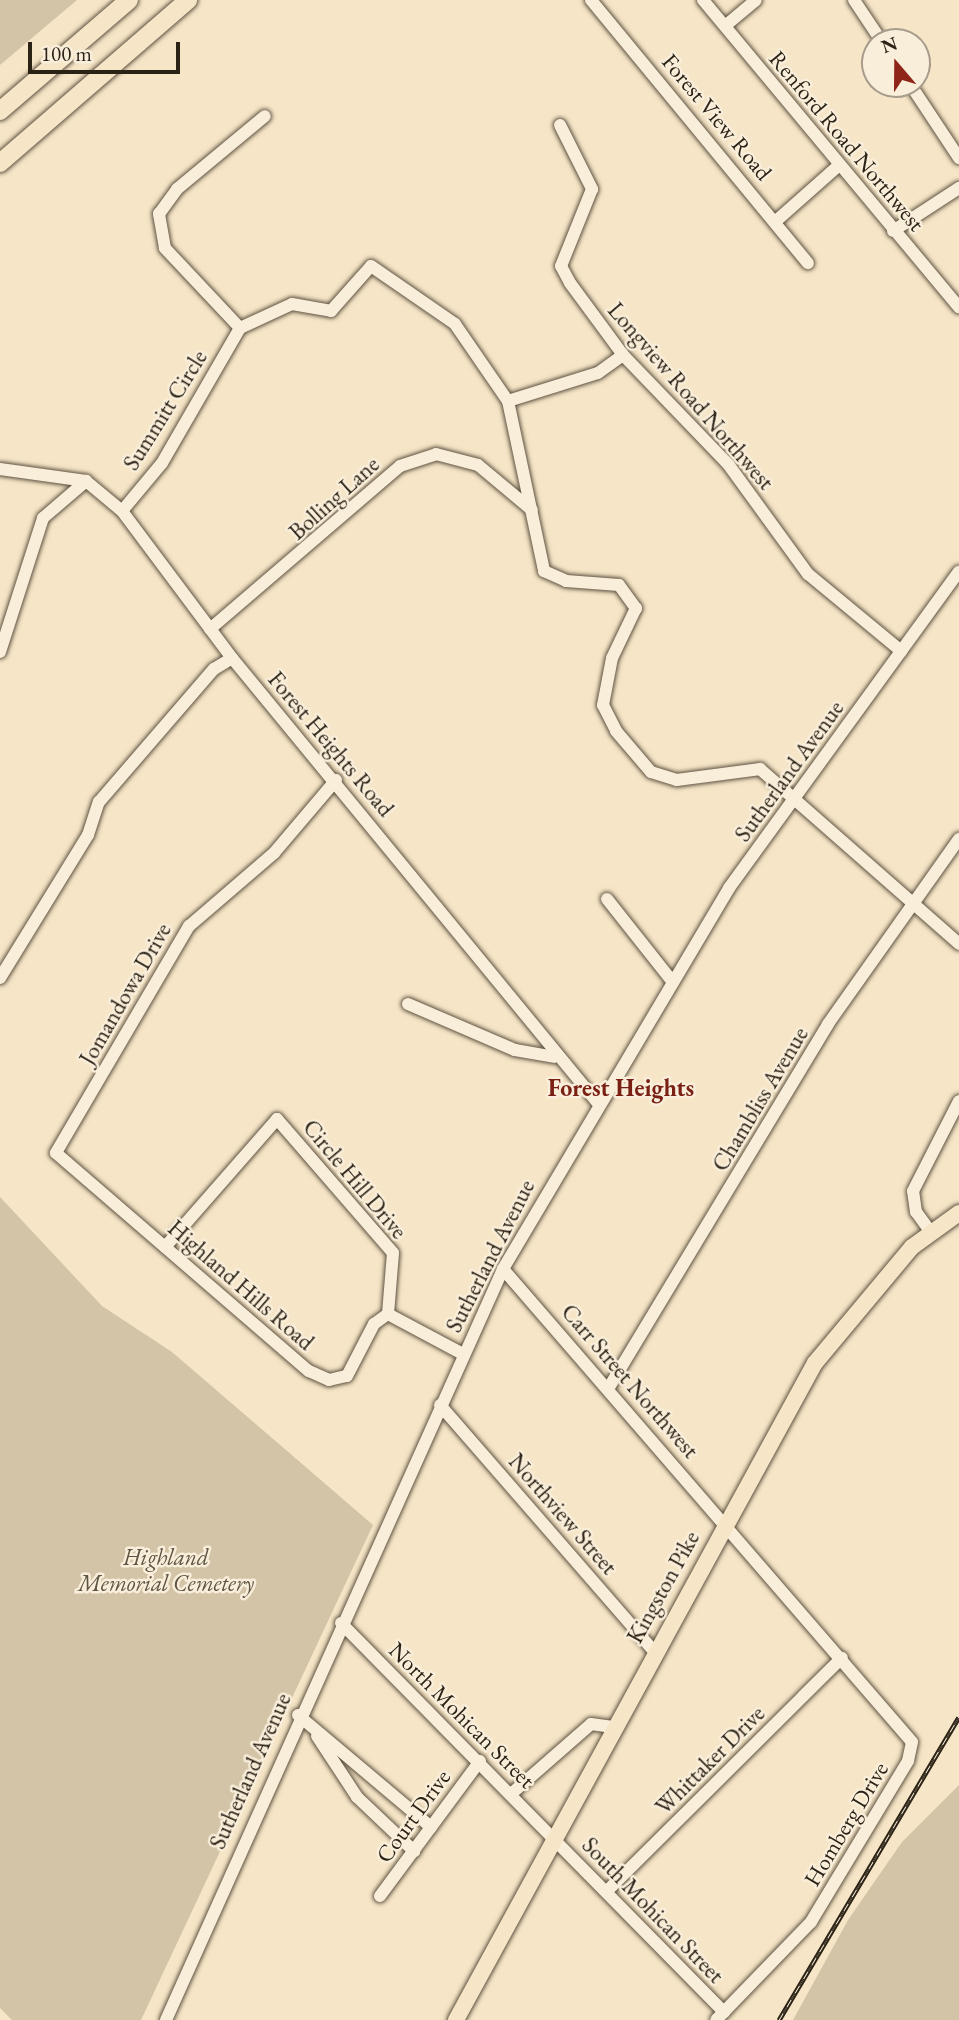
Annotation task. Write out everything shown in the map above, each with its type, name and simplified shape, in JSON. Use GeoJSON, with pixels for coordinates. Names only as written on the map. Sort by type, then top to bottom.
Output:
{"type":"FeatureCollection","features":[{"type":"Feature","properties":{"kind":"highway"},"geometry":{"type":"LineString","coordinates":[[0,111],[129,0]]}},
{"type":"Feature","properties":{"kind":"highway"},"geometry":{"type":"LineString","coordinates":[[0,163],[188,0]]}},
{"type":"Feature","properties":{"kind":"main road","name":"Kingston Pike"},"geometry":{"type":"LineString","coordinates":[[456,2020],[552,1837],[815,1363],[864,1298],[930,1231],[959,1213]]}},
{"type":"Feature","properties":{"kind":"street","name":"Forest View Road"},"geometry":{"type":"LineString","coordinates":[[591,0],[808,263]]}},
{"type":"Feature","properties":{"kind":"street","name":"Renford Road Northwest"},"geometry":{"type":"LineString","coordinates":[[704,0],[838,166],[959,307]]}},
{"type":"Feature","properties":{"kind":"street"},"geometry":{"type":"LineString","coordinates":[[725,26],[756,0]]}},
{"type":"Feature","properties":{"kind":"street"},"geometry":{"type":"LineString","coordinates":[[854,0],[873,28]]}},
{"type":"Feature","properties":{"kind":"street"},"geometry":{"type":"LineString","coordinates":[[919,98],[959,158]]}},
{"type":"Feature","properties":{"kind":"street"},"geometry":{"type":"LineString","coordinates":[[265,116],[177,188],[159,214],[165,248],[240,328],[292,304],[331,311],[371,266],[454,324],[508,401],[544,571],[566,581],[619,584],[636,608],[612,658],[603,705],[651,772],[677,780],[760,769],[959,944]]}},
{"type":"Feature","properties":{"kind":"street","name":"Longview Road Northwest"},"geometry":{"type":"LineString","coordinates":[[560,125],[592,190],[561,266],[570,283],[623,355],[728,464],[808,574],[901,651]]}},
{"type":"Feature","properties":{"kind":"street"},"geometry":{"type":"LineString","coordinates":[[776,221],[838,166]]}},
{"type":"Feature","properties":{"kind":"street"},"geometry":{"type":"LineString","coordinates":[[893,231],[959,188]]}},
{"type":"Feature","properties":{"kind":"street","name":"Summitt Circle"},"geometry":{"type":"LineString","coordinates":[[122,511],[162,463],[240,328]]}},
{"type":"Feature","properties":{"kind":"street"},"geometry":{"type":"LineString","coordinates":[[508,401],[598,373],[623,355]]}},
{"type":"Feature","properties":{"kind":"street","name":"Bolling Lane"},"geometry":{"type":"LineString","coordinates":[[210,629],[400,466],[436,454],[478,465],[532,510]]}},
{"type":"Feature","properties":{"kind":"street"},"geometry":{"type":"LineString","coordinates":[[0,470],[86,481]]}},
{"type":"Feature","properties":{"kind":"street"},"geometry":{"type":"LineString","coordinates":[[0,652],[43,518],[86,481]]}},
{"type":"Feature","properties":{"kind":"street","name":"Forest Heights Road"},"geometry":{"type":"LineString","coordinates":[[86,481],[122,511],[232,657],[336,780],[554,1057],[597,1102]]}},
{"type":"Feature","properties":{"kind":"street","name":"Sutherland Avenue"},"geometry":{"type":"LineString","coordinates":[[166,2020],[298,1715],[503,1269],[597,1102],[729,888],[796,800],[959,572]]}},
{"type":"Feature","properties":{"kind":"street"},"geometry":{"type":"LineString","coordinates":[[0,978],[88,835],[99,802],[214,669],[232,657]]}},
{"type":"Feature","properties":{"kind":"street","name":"Jomandowa Drive"},"geometry":{"type":"LineString","coordinates":[[56,1153],[188,926],[274,853],[336,780]]}},
{"type":"Feature","properties":{"kind":"street","name":"Chambliss Avenue"},"geometry":{"type":"LineString","coordinates":[[608,1389],[828,1024],[959,839]]}},
{"type":"Feature","properties":{"kind":"street"},"geometry":{"type":"LineString","coordinates":[[607,899],[672,981]]}},
{"type":"Feature","properties":{"kind":"street"},"geometry":{"type":"LineString","coordinates":[[408,1004],[515,1050],[554,1057]]}},
{"type":"Feature","properties":{"kind":"street"},"geometry":{"type":"LineString","coordinates":[[930,1231],[916,1212],[913,1191],[959,1101]]}},
{"type":"Feature","properties":{"kind":"street","name":"Circle Hill Drive"},"geometry":{"type":"LineString","coordinates":[[165,1247],[277,1119],[393,1253],[388,1314]]}},
{"type":"Feature","properties":{"kind":"street","name":"Highland Hills Road"},"geometry":{"type":"LineString","coordinates":[[56,1153],[260,1333],[329,1380],[347,1376],[374,1324],[388,1314]]}},
{"type":"Feature","properties":{"kind":"street","name":"Carr Street Northwest"},"geometry":{"type":"LineString","coordinates":[[503,1269],[725,1521]]}},
{"type":"Feature","properties":{"kind":"street"},"geometry":{"type":"LineString","coordinates":[[388,1314],[463,1354]]}},
{"type":"Feature","properties":{"kind":"street","name":"Northview Street"},"geometry":{"type":"LineString","coordinates":[[440,1405],[654,1651]]}},
{"type":"Feature","properties":{"kind":"street","name":"Homberg Drive"},"geometry":{"type":"LineString","coordinates":[[720,2016],[811,1922],[908,1760],[907,1729],[842,1658],[725,1521]]}},
{"type":"Feature","properties":{"kind":"street","name":"North Mohican Street"},"geometry":{"type":"LineString","coordinates":[[341,1623],[552,1837]]}},
{"type":"Feature","properties":{"kind":"street","name":"Whittaker Drive"},"geometry":{"type":"LineString","coordinates":[[607,1891],[842,1658]]}},
{"type":"Feature","properties":{"kind":"street"},"geometry":{"type":"LineString","coordinates":[[298,1715],[431,1827]]}},
{"type":"Feature","properties":{"kind":"street"},"geometry":{"type":"LineString","coordinates":[[511,1794],[591,1724],[613,1727]]}},
{"type":"Feature","properties":{"kind":"street"},"geometry":{"type":"LineString","coordinates":[[314,1729],[357,1797],[414,1850]]}},
{"type":"Feature","properties":{"kind":"street","name":"Court Drive"},"geometry":{"type":"LineString","coordinates":[[380,1896],[480,1761]]}},
{"type":"Feature","properties":{"kind":"street","name":"South Mohican Street"},"geometry":{"type":"LineString","coordinates":[[552,1837],[607,1891],[720,2016]]}},
{"type":"Feature","properties":{"kind":"green space"},"geometry":{"type":"Polygon","coordinates":[[[0,0],[77,0],[0,65],[0,0]]]}},
{"type":"Feature","properties":{"kind":"green space","name":"Highland Memorial Cemetery"},"geometry":{"type":"Polygon","coordinates":[[[0,1197],[102,1306],[172,1352],[373,1525],[141,2020],[12,2020],[0,2008],[0,1197]]]}},
{"type":"Feature","properties":{"kind":"green space"},"geometry":{"type":"Polygon","coordinates":[[[959,1785],[959,2020],[793,2020],[848,1920],[902,1842],[959,1785]]]}},
{"type":"Feature","properties":{"kind":"railway"},"geometry":{"type":"LineString","coordinates":[[779,2020],[959,1717]]}},
{"type":"Feature","properties":{"kind":"district","name":"Forest Heights"},"geometry":{"type":"Point","coordinates":[621,1088]}}]}
